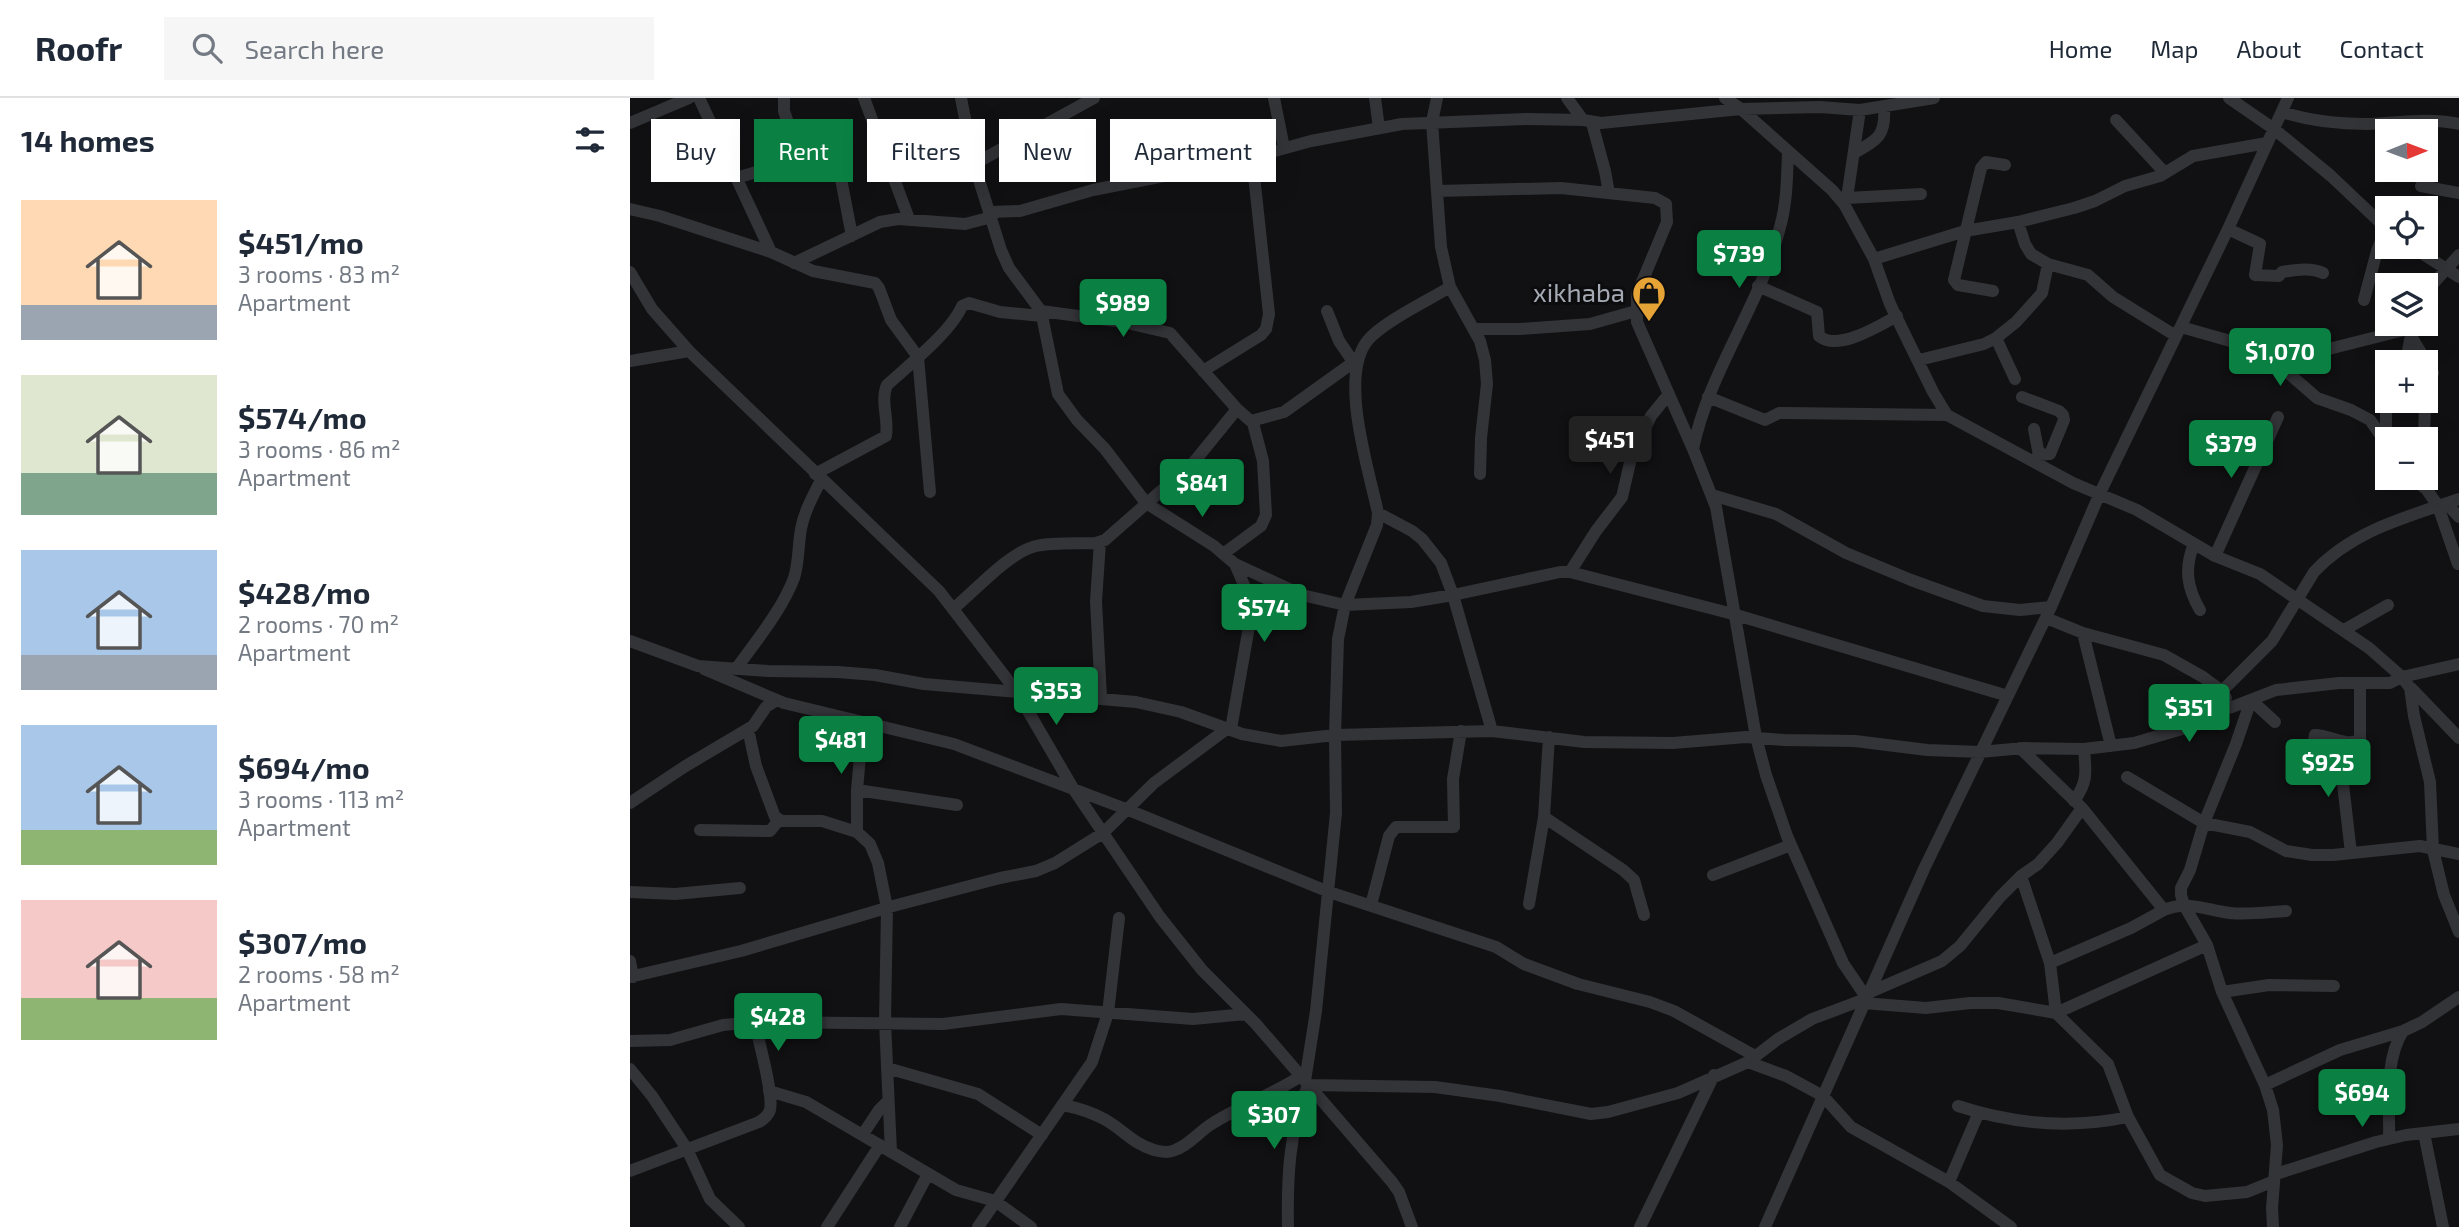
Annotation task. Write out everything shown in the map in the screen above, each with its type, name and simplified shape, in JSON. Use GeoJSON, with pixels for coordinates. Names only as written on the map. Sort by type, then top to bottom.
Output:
{"type":"FeatureCollection","features":[{"type":"Feature","properties":{"kind":"street"},"geometry":{"type":"LineString","coordinates":[[630,123],[689,98]]}},
{"type":"Feature","properties":{"kind":"street"},"geometry":{"type":"LineString","coordinates":[[699,98],[709,119]]}},
{"type":"Feature","properties":{"kind":"street"},"geometry":{"type":"LineString","coordinates":[[784,98],[788,119]]}},
{"type":"Feature","properties":{"kind":"street"},"geometry":{"type":"LineString","coordinates":[[864,98],[909,219]]}},
{"type":"Feature","properties":{"kind":"street"},"geometry":{"type":"LineString","coordinates":[[961,98],[965,119]]}},
{"type":"Feature","properties":{"kind":"street"},"geometry":{"type":"LineString","coordinates":[[985,158],[1094,98]]}},
{"type":"Feature","properties":{"kind":"street"},"geometry":{"type":"LineString","coordinates":[[1274,98],[1284,148]]}},
{"type":"Feature","properties":{"kind":"street"},"geometry":{"type":"LineString","coordinates":[[1375,98],[1379,128]]}},
{"type":"Feature","properties":{"kind":"street"},"geometry":{"type":"LineString","coordinates":[[1437,98],[1432,122],[1441,247],[1450,288],[1480,341],[1485,360],[1487,384],[1480,474]]}},
{"type":"Feature","properties":{"kind":"street"},"geometry":{"type":"LineString","coordinates":[[1567,98],[1588,121],[1605,170],[1609,193]]}},
{"type":"Feature","properties":{"kind":"street"},"geometry":{"type":"LineString","coordinates":[[1725,98],[1741,108],[1846,201],[1897,316],[1933,392],[1947,415]]}},
{"type":"Feature","properties":{"kind":"street"},"geometry":{"type":"LineString","coordinates":[[1276,150],[1379,128],[1432,122],[1514,119],[1622,122],[1741,108],[1757,103],[1860,110],[1934,98]]}},
{"type":"Feature","properties":{"kind":"street"},"geometry":{"type":"LineString","coordinates":[[2229,98],[2274,129],[2375,217]]}},
{"type":"Feature","properties":{"kind":"street"},"geometry":{"type":"LineString","coordinates":[[1765,1227],[1924,869],[2046,618],[2100,493],[2228,229],[2288,98]]}},
{"type":"Feature","properties":{"kind":"street"},"geometry":{"type":"LineString","coordinates":[[1854,153],[1877,139],[1882,132],[1884,108]]}},
{"type":"Feature","properties":{"kind":"street"},"geometry":{"type":"LineString","coordinates":[[1846,201],[1860,110]]}},
{"type":"Feature","properties":{"kind":"street"},"geometry":{"type":"LineString","coordinates":[[2282,112],[2302,119],[2333,123],[2370,124],[2423,120],[2459,124]]}},
{"type":"Feature","properties":{"kind":"street"},"geometry":{"type":"LineString","coordinates":[[2116,120],[2165,173]]}},
{"type":"Feature","properties":{"kind":"street"},"geometry":{"type":"LineString","coordinates":[[1874,259],[1965,230],[2018,222],[2095,201],[2125,186],[2152,180],[2193,156],[2267,143]]}},
{"type":"Feature","properties":{"kind":"street"},"geometry":{"type":"LineString","coordinates":[[1693,449],[1708,397],[1758,286],[1780,228],[1787,191],[1788,152]]}},
{"type":"Feature","properties":{"kind":"street"},"geometry":{"type":"LineString","coordinates":[[1993,291],[1955,283],[1965,230],[1983,163],[2005,165]]}},
{"type":"Feature","properties":{"kind":"street"},"geometry":{"type":"LineString","coordinates":[[738,182],[771,252]]}},
{"type":"Feature","properties":{"kind":"street"},"geometry":{"type":"LineString","coordinates":[[842,182],[852,236]]}},
{"type":"Feature","properties":{"kind":"street"},"geometry":{"type":"LineString","coordinates":[[980,182],[1009,268],[1042,313],[1058,394],[1146,503],[1235,564],[1302,595],[1345,606],[1411,602],[1570,572],[1732,614],[2008,696]]}},
{"type":"Feature","properties":{"kind":"street"},"geometry":{"type":"LineString","coordinates":[[794,263],[880,222],[909,219],[965,223],[991,215],[1020,211],[1068,196],[1139,182]]}},
{"type":"Feature","properties":{"kind":"street"},"geometry":{"type":"LineString","coordinates":[[1203,371],[1261,335],[1268,324],[1255,182]]}},
{"type":"Feature","properties":{"kind":"street"},"geometry":{"type":"LineString","coordinates":[[2421,186],[2459,193]]}},
{"type":"Feature","properties":{"kind":"street"},"geometry":{"type":"LineString","coordinates":[[1437,191],[1561,188],[1655,198],[1663,201],[1668,210],[1667,222],[1637,294],[1639,328],[1712,495],[1725,551],[1732,614],[1755,737],[1766,775],[1791,845],[1843,962],[1866,998],[1926,1008],[1998,1003],[2056,1013],[2207,945]]}},
{"type":"Feature","properties":{"kind":"street"},"geometry":{"type":"LineString","coordinates":[[1846,201],[1921,194]]}},
{"type":"Feature","properties":{"kind":"street"},"geometry":{"type":"LineString","coordinates":[[630,209],[771,252],[813,271],[875,283],[880,288],[891,320],[919,357],[930,492]]}},
{"type":"Feature","properties":{"kind":"street"},"geometry":{"type":"LineString","coordinates":[[2018,222],[2031,254],[2048,264],[2088,275],[2113,296],[2178,331],[2253,347],[2273,358],[2317,398],[2351,410],[2370,420],[2375,427]]}},
{"type":"Feature","properties":{"kind":"street"},"geometry":{"type":"LineString","coordinates":[[2228,229],[2260,244],[2255,275],[2279,276],[2282,272],[2307,269],[2323,273]]}},
{"type":"Feature","properties":{"kind":"street"},"geometry":{"type":"LineString","coordinates":[[2438,282],[2454,273],[2459,255]]}},
{"type":"Feature","properties":{"kind":"street"},"geometry":{"type":"LineString","coordinates":[[2364,300],[2375,259]]}},
{"type":"Feature","properties":{"kind":"street"},"geometry":{"type":"LineString","coordinates":[[2431,259],[2454,273]]}},
{"type":"Feature","properties":{"kind":"street"},"geometry":{"type":"LineString","coordinates":[[1919,360],[1984,344],[1996,338],[2016,322],[2042,293],[2048,264]]}},
{"type":"Feature","properties":{"kind":"street"},"geometry":{"type":"LineString","coordinates":[[630,272],[652,309],[689,351],[939,591],[1017,692],[1074,790],[1160,917],[1202,970],[1246,1014],[1392,1182],[1402,1199],[1412,1227]]}},
{"type":"Feature","properties":{"kind":"street"},"geometry":{"type":"LineString","coordinates":[[1758,286],[1817,312],[1819,336],[1824,340],[1852,338],[1897,316]]}},
{"type":"Feature","properties":{"kind":"street"},"geometry":{"type":"LineString","coordinates":[[1251,421],[1283,412],[1356,361],[1368,340],[1384,327],[1450,288]]}},
{"type":"Feature","properties":{"kind":"street"},"geometry":{"type":"LineString","coordinates":[[736,669],[755,643],[795,575],[801,529],[822,480],[886,436],[884,391],[887,385],[919,357],[965,304],[1015,314],[1042,313],[1123,322],[1164,330],[1174,337],[1254,425],[1263,461],[1266,515],[1261,526],[1223,554]]}},
{"type":"Feature","properties":{"kind":"street"},"geometry":{"type":"LineString","coordinates":[[1288,1227],[1292,1139],[1312,1049],[1329,891],[1336,804],[1338,639],[1345,606],[1373,538],[1378,513],[1354,388],[1356,361],[1339,341],[1327,311]]}},
{"type":"Feature","properties":{"kind":"street"},"geometry":{"type":"LineString","coordinates":[[1473,329],[1590,324],[1636,311]]}},
{"type":"Feature","properties":{"kind":"street"},"geometry":{"type":"LineString","coordinates":[[2273,358],[2297,357],[2383,336]]}},
{"type":"Feature","properties":{"kind":"street"},"geometry":{"type":"LineString","coordinates":[[1996,338],[2015,379]]}},
{"type":"Feature","properties":{"kind":"street"},"geometry":{"type":"LineString","coordinates":[[630,361],[689,351]]}},
{"type":"Feature","properties":{"kind":"street"},"geometry":{"type":"LineString","coordinates":[[1570,572],[1622,497],[1632,454],[1651,416],[1668,395]]}},
{"type":"Feature","properties":{"kind":"street"},"geometry":{"type":"LineString","coordinates":[[1708,397],[1765,420],[1779,413],[1947,415],[2036,459],[2073,483],[2137,510],[2215,556],[2260,574],[2369,648],[2402,677],[2459,738]]}},
{"type":"Feature","properties":{"kind":"street"},"geometry":{"type":"LineString","coordinates":[[2022,397],[2063,415],[2064,420],[2050,454],[2036,459]]}},
{"type":"Feature","properties":{"kind":"street"},"geometry":{"type":"LineString","coordinates":[[953,609],[1020,552],[1036,546],[1100,542],[1116,532],[1194,461],[1237,409]]}},
{"type":"Feature","properties":{"kind":"street"},"geometry":{"type":"LineString","coordinates":[[2215,556],[2278,417]]}},
{"type":"Feature","properties":{"kind":"street"},"geometry":{"type":"LineString","coordinates":[[1684,432],[1698,426]]}},
{"type":"Feature","properties":{"kind":"street"},"geometry":{"type":"LineString","coordinates":[[2034,429],[2036,459]]}},
{"type":"Feature","properties":{"kind":"street"},"geometry":{"type":"LineString","coordinates":[[2427,490],[2448,503],[2459,517]]}},
{"type":"Feature","properties":{"kind":"street"},"geometry":{"type":"LineString","coordinates":[[1712,495],[1776,514],[1846,553],[1941,592],[1983,606],[2020,610],[2083,633],[2164,655],[2222,691],[2232,707]]}},
{"type":"Feature","properties":{"kind":"street"},"geometry":{"type":"LineString","coordinates":[[2448,503],[2458,564]]}},
{"type":"Feature","properties":{"kind":"street"},"geometry":{"type":"LineString","coordinates":[[2210,711],[2222,691],[2272,641],[2314,572],[2340,549],[2381,526],[2448,503]]}},
{"type":"Feature","properties":{"kind":"street"},"geometry":{"type":"LineString","coordinates":[[1378,513],[1412,531],[1441,563],[1453,595],[1492,731]]}},
{"type":"Feature","properties":{"kind":"street"},"geometry":{"type":"LineString","coordinates":[[1100,542],[1096,601],[1101,697]]}},
{"type":"Feature","properties":{"kind":"street"},"geometry":{"type":"LineString","coordinates":[[2194,544],[2189,557],[2188,586],[2200,610]]}},
{"type":"Feature","properties":{"kind":"street"},"geometry":{"type":"LineString","coordinates":[[630,961],[632,977],[741,951],[887,908],[1036,871],[1055,863],[1103,833],[1154,783],[1229,729],[1250,621],[1244,585],[1235,564]]}},
{"type":"Feature","properties":{"kind":"street"},"geometry":{"type":"LineString","coordinates":[[2344,630],[2388,605]]}},
{"type":"Feature","properties":{"kind":"street"},"geometry":{"type":"LineString","coordinates":[[2020,610],[2046,618]]}},
{"type":"Feature","properties":{"kind":"street"},"geometry":{"type":"LineString","coordinates":[[2083,633],[2111,746]]}},
{"type":"Feature","properties":{"kind":"street"},"geometry":{"type":"LineString","coordinates":[[630,641],[698,666],[769,700],[954,744],[1126,809],[1329,891],[1496,947],[1524,964],[1578,984],[1650,1002],[1674,1012],[1751,1059],[1824,1096],[1851,1127],[1949,1182],[1994,1221],[2011,1227]]}},
{"type":"Feature","properties":{"kind":"street"},"geometry":{"type":"LineString","coordinates":[[755,643],[758,659],[768,671]]}},
{"type":"Feature","properties":{"kind":"street"},"geometry":{"type":"LineString","coordinates":[[698,666],[838,672],[924,684],[1101,697],[1181,712],[1242,734],[1281,741],[1335,735],[1492,731],[1584,742],[1632,744],[1755,737],[1855,741],[1927,750],[1980,752],[2020,748],[2084,749],[2143,741],[2182,729],[2210,711],[2232,707],[2276,690],[2389,682],[2459,664]]}},
{"type":"Feature","properties":{"kind":"street"},"geometry":{"type":"LineString","coordinates":[[2309,766],[2315,735],[2356,743],[2360,740],[2360,683]]}},
{"type":"Feature","properties":{"kind":"street"},"geometry":{"type":"LineString","coordinates":[[2410,688],[2430,782],[2433,850],[2444,895],[2459,932]]}},
{"type":"Feature","properties":{"kind":"street"},"geometry":{"type":"LineString","coordinates":[[630,803],[748,729],[769,700]]}},
{"type":"Feature","properties":{"kind":"street"},"geometry":{"type":"LineString","coordinates":[[2251,700],[2276,722]]}},
{"type":"Feature","properties":{"kind":"street"},"geometry":{"type":"LineString","coordinates":[[2251,700],[2204,823],[2190,870],[2181,888],[2184,905],[2207,945],[2222,992],[2265,1084],[2273,1110],[2276,1130],[2273,1227]]}},
{"type":"Feature","properties":{"kind":"street"},"geometry":{"type":"LineString","coordinates":[[857,832],[857,790],[863,722]]}},
{"type":"Feature","properties":{"kind":"street"},"geometry":{"type":"LineString","coordinates":[[748,729],[763,787],[775,817],[779,820],[822,821],[857,832],[870,844],[878,863],[887,908],[886,1148],[827,1227]]}},
{"type":"Feature","properties":{"kind":"street"},"geometry":{"type":"LineString","coordinates":[[1371,905],[1389,836],[1396,827],[1454,827],[1453,779],[1461,731]]}},
{"type":"Feature","properties":{"kind":"street"},"geometry":{"type":"LineString","coordinates":[[1529,904],[1544,817],[1549,737]]}},
{"type":"Feature","properties":{"kind":"street"},"geometry":{"type":"LineString","coordinates":[[2338,741],[2351,853]]}},
{"type":"Feature","properties":{"kind":"street"},"geometry":{"type":"LineString","coordinates":[[2020,748],[2078,805],[2164,910]]}},
{"type":"Feature","properties":{"kind":"street"},"geometry":{"type":"LineString","coordinates":[[1063,1105],[1107,1120],[1128,1138],[1157,1152],[1168,1152],[1181,1147],[1236,1109],[1304,1081],[1435,1087],[1599,1114],[1670,1096],[1751,1059],[1812,1019],[1866,998],[1942,961],[1960,946],[2000,897],[2038,864],[2057,843],[2078,805],[2084,788],[2084,749]]}},
{"type":"Feature","properties":{"kind":"street"},"geometry":{"type":"LineString","coordinates":[[2127,778],[2204,823],[2250,832],[2286,851],[2298,854],[2351,853],[2412,846],[2459,854]]}},
{"type":"Feature","properties":{"kind":"street"},"geometry":{"type":"LineString","coordinates":[[857,790],[957,805]]}},
{"type":"Feature","properties":{"kind":"street"},"geometry":{"type":"LineString","coordinates":[[1544,817],[1634,880],[1644,915]]}},
{"type":"Feature","properties":{"kind":"street"},"geometry":{"type":"LineString","coordinates":[[700,830],[770,831],[779,820]]}},
{"type":"Feature","properties":{"kind":"street"},"geometry":{"type":"LineString","coordinates":[[1713,875],[1791,845]]}},
{"type":"Feature","properties":{"kind":"street"},"geometry":{"type":"LineString","coordinates":[[2021,876],[2050,962],[2056,1013],[2108,1064],[2128,1117],[2160,1175],[2192,1193],[2205,1196],[2247,1192],[2275,1177],[2389,1139],[2459,1129]]}},
{"type":"Feature","properties":{"kind":"street"},"geometry":{"type":"LineString","coordinates":[[630,892],[675,894],[740,888]]}},
{"type":"Feature","properties":{"kind":"street"},"geometry":{"type":"LineString","coordinates":[[2050,962],[2131,928],[2164,910],[2184,905],[2228,912],[2286,911]]}},
{"type":"Feature","properties":{"kind":"street"},"geometry":{"type":"LineString","coordinates":[[978,1227],[1092,1062],[1108,1013],[1119,918]]}},
{"type":"Feature","properties":{"kind":"street"},"geometry":{"type":"LineString","coordinates":[[2222,992],[2269,985],[2334,986]]}},
{"type":"Feature","properties":{"kind":"street"},"geometry":{"type":"LineString","coordinates":[[2265,1084],[2340,1050],[2403,1031],[2459,998]]}},
{"type":"Feature","properties":{"kind":"street"},"geometry":{"type":"LineString","coordinates":[[630,1041],[670,1040],[723,1025],[755,1022],[943,1024],[1061,1009],[1193,1019],[1246,1014]]}},
{"type":"Feature","properties":{"kind":"street"},"geometry":{"type":"LineString","coordinates":[[630,1171],[759,1122],[769,1113],[769,1091],[755,1022]]}},
{"type":"Feature","properties":{"kind":"street"},"geometry":{"type":"LineString","coordinates":[[2389,1139],[2391,1062],[2396,1042],[2403,1031]]}},
{"type":"Feature","properties":{"kind":"street"},"geometry":{"type":"LineString","coordinates":[[887,1068],[978,1094],[1042,1135]]}},
{"type":"Feature","properties":{"kind":"street"},"geometry":{"type":"LineString","coordinates":[[630,1069],[652,1096],[687,1149],[710,1199],[739,1227]]}},
{"type":"Feature","properties":{"kind":"street"},"geometry":{"type":"LineString","coordinates":[[1640,1227],[1714,1075]]}},
{"type":"Feature","properties":{"kind":"street"},"geometry":{"type":"LineString","coordinates":[[769,1091],[806,1102],[956,1190],[995,1201],[1031,1227]]}},
{"type":"Feature","properties":{"kind":"street"},"geometry":{"type":"LineString","coordinates":[[863,1134],[888,1101]]}},
{"type":"Feature","properties":{"kind":"street"},"geometry":{"type":"LineString","coordinates":[[1958,1106],[2025,1122],[2067,1124],[2128,1117]]}},
{"type":"Feature","properties":{"kind":"street"},"geometry":{"type":"LineString","coordinates":[[1949,1182],[1979,1112]]}},
{"type":"Feature","properties":{"kind":"street"},"geometry":{"type":"LineString","coordinates":[[2424,1133],[2443,1227]]}},
{"type":"Feature","properties":{"kind":"street"},"geometry":{"type":"LineString","coordinates":[[900,1227],[928,1174]]}},
{"type":"Feature","properties":{"kind":"place","name":"xikhaba"},"geometry":{"type":"Point","coordinates":[1649,323]}}]}
